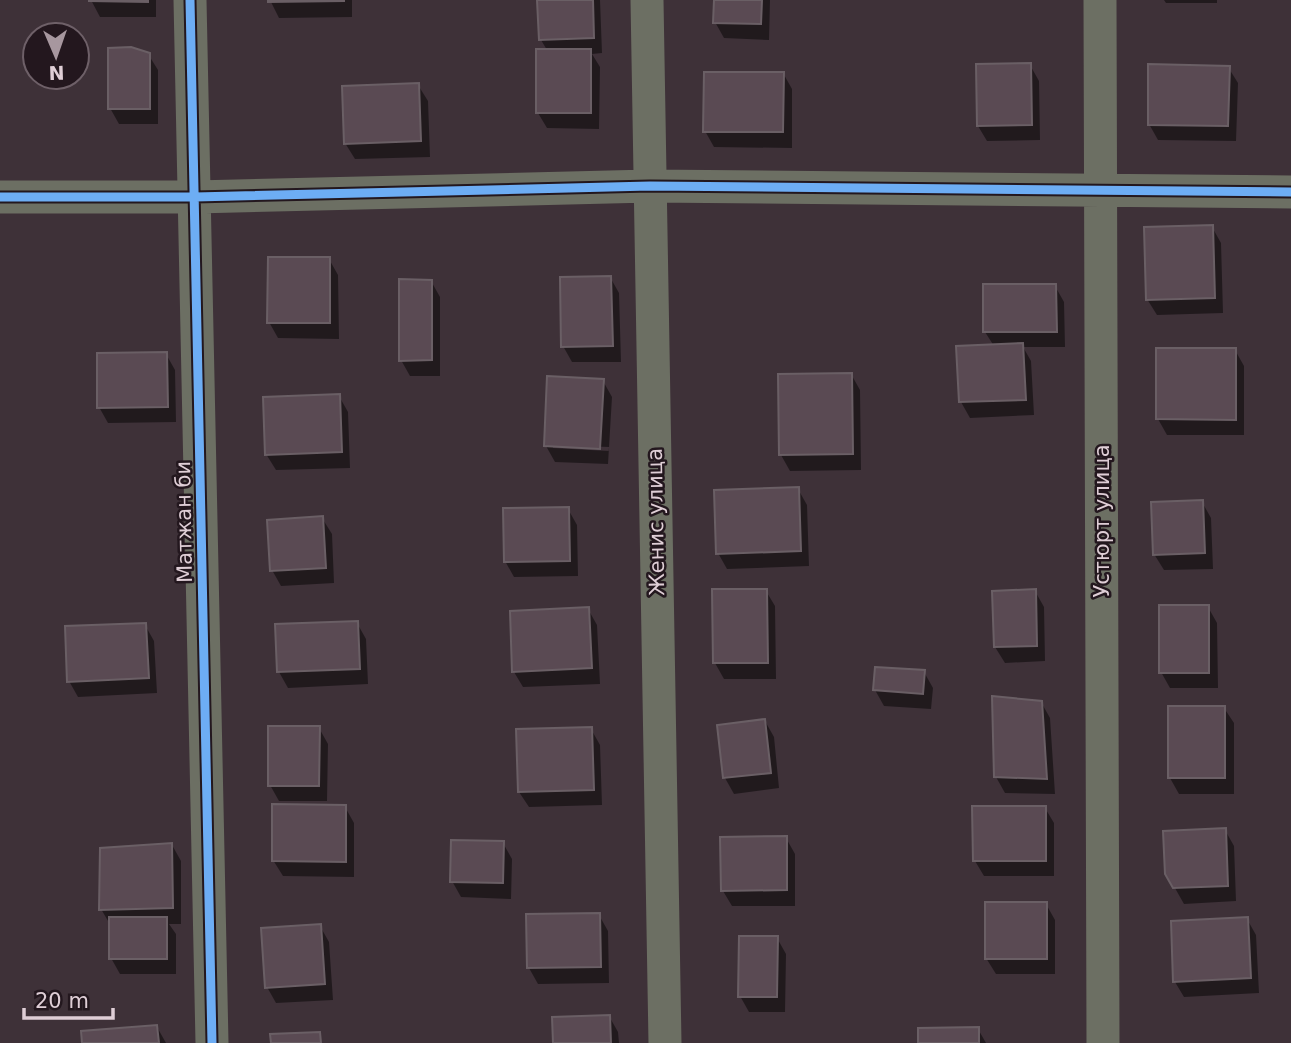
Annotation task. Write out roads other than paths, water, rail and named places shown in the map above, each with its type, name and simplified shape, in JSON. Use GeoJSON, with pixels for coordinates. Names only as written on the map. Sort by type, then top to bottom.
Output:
{"type":"FeatureCollection","features":[{"type":"Feature","properties":{"kind":"street","name":"Матжан би"},"geometry":{"type":"LineString","coordinates":[[190,0],[212,1043]]}},
{"type":"Feature","properties":{"kind":"street","name":"Женис улица"},"geometry":{"type":"LineString","coordinates":[[647,0],[666,1043]]}},
{"type":"Feature","properties":{"kind":"street","name":"Устюрт улица"},"geometry":{"type":"LineString","coordinates":[[1100,0],[1103,1043]]}},
{"type":"Feature","properties":{"kind":"street"},"geometry":{"type":"LineString","coordinates":[[0,197],[195,197],[650,186],[1291,192]]}}]}
